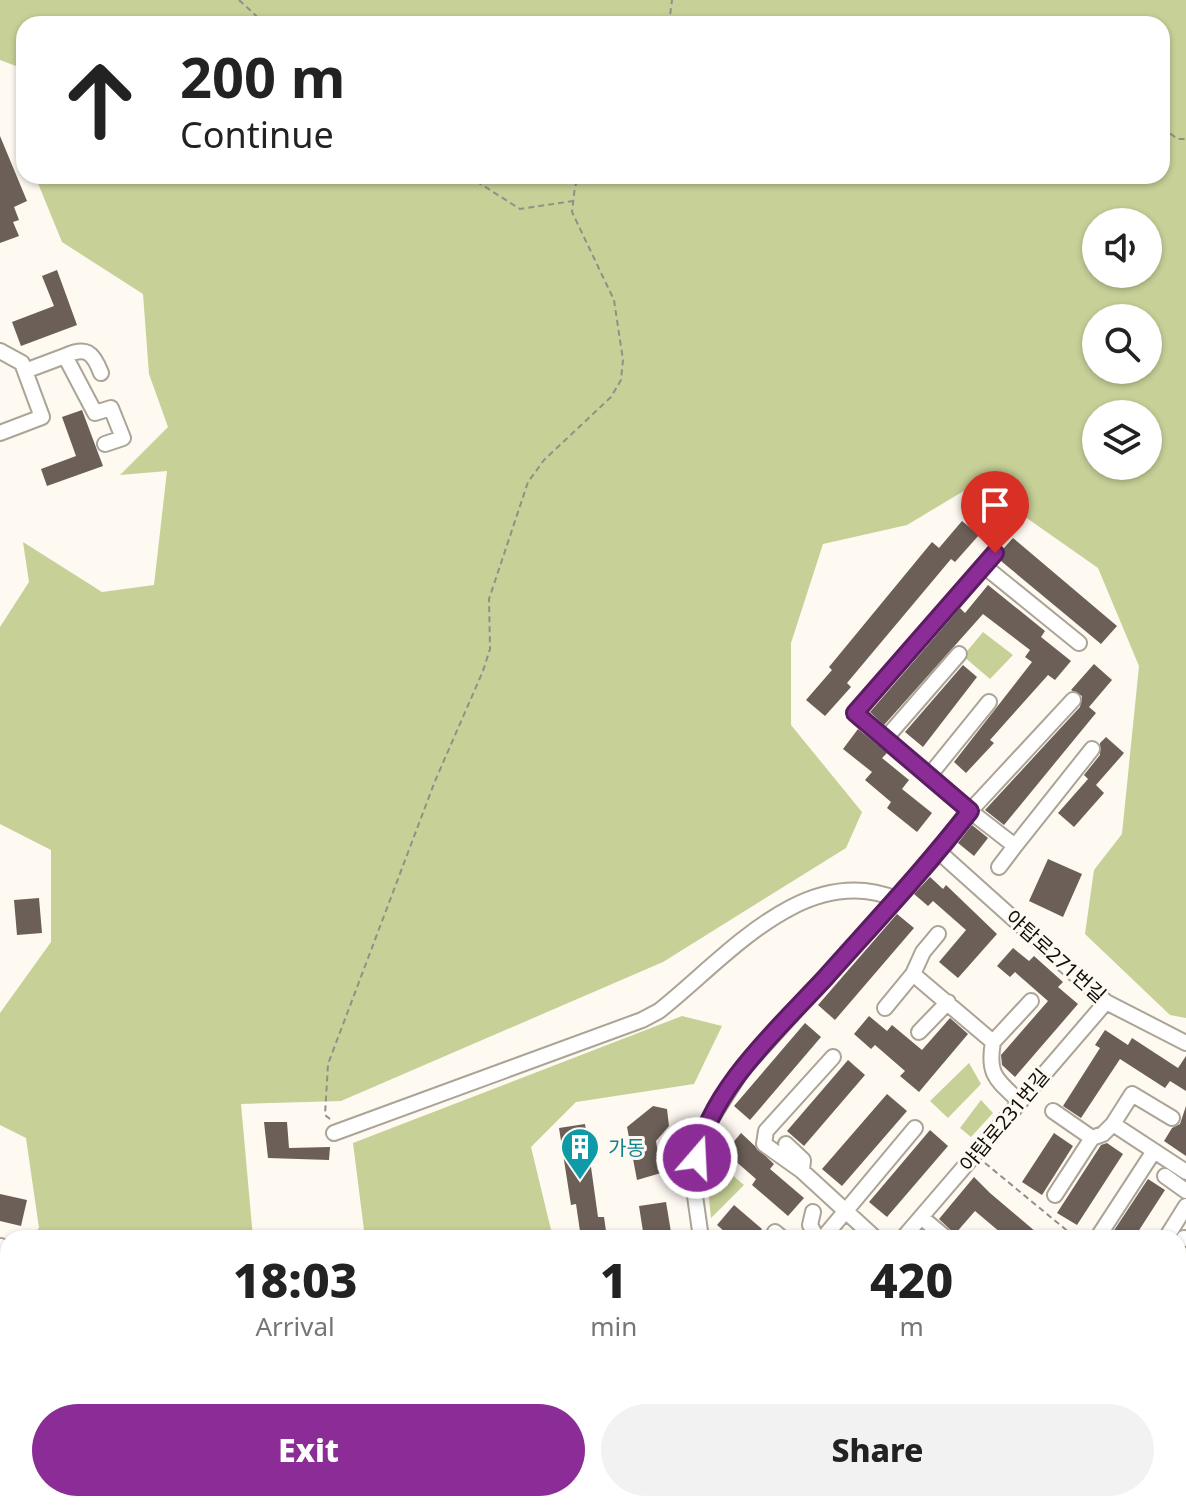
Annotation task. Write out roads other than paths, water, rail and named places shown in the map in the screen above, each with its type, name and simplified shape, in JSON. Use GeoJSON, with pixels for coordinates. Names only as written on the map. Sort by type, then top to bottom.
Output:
{"type":"FeatureCollection","features":[{"type":"Feature","properties":{"kind":"street"},"geometry":{"type":"LineString","coordinates":[[0,351],[22,363],[42,417],[0,433]]}},
{"type":"Feature","properties":{"kind":"street"},"geometry":{"type":"LineString","coordinates":[[25,371],[87,351],[94,356],[101,373]]}},
{"type":"Feature","properties":{"kind":"street"},"geometry":{"type":"LineString","coordinates":[[65,356],[95,413],[111,408],[123,438],[105,444]]}},
{"type":"Feature","properties":{"kind":"street"},"geometry":{"type":"LineString","coordinates":[[995,553],[855,713],[1015,846]]}},
{"type":"Feature","properties":{"kind":"street"},"geometry":{"type":"LineString","coordinates":[[984,566],[1079,643]]}},
{"type":"Feature","properties":{"kind":"street"},"geometry":{"type":"LineString","coordinates":[[885,739],[959,654]]}},
{"type":"Feature","properties":{"kind":"street"},"geometry":{"type":"LineString","coordinates":[[700,1230],[693,1182],[701,1135],[742,1070],[939,852],[970,811],[1073,700]]}},
{"type":"Feature","properties":{"kind":"street"},"geometry":{"type":"LineString","coordinates":[[929,776],[989,702]]}},
{"type":"Feature","properties":{"kind":"street"},"geometry":{"type":"LineString","coordinates":[[999,867],[1092,749]]}},
{"type":"Feature","properties":{"kind":"street","name":"야탑로271번길"},"geometry":{"type":"LineString","coordinates":[[939,852],[1106,1002],[1186,1043]]}},
{"type":"Feature","properties":{"kind":"street"},"geometry":{"type":"LineString","coordinates":[[339,1131],[642,1020],[659,1011],[763,926],[817,895],[844,889],[871,889],[896,899]]}},
{"type":"Feature","properties":{"kind":"street"},"geometry":{"type":"LineString","coordinates":[[885,1008],[913,974],[923,952],[938,934]]}},
{"type":"Feature","properties":{"kind":"street"},"geometry":{"type":"LineString","coordinates":[[913,974],[993,1042]]}},
{"type":"Feature","properties":{"kind":"street"},"geometry":{"type":"LineString","coordinates":[[1019,1101],[995,1079],[989,1063],[993,1042],[1031,1001]]}},
{"type":"Feature","properties":{"kind":"street"},"geometry":{"type":"LineString","coordinates":[[919,1032],[948,1002]]}},
{"type":"Feature","properties":{"kind":"street","name":"야탑로231번길"},"geometry":{"type":"LineString","coordinates":[[910,1230],[1106,1002]]}},
{"type":"Feature","properties":{"kind":"street"},"geometry":{"type":"LineString","coordinates":[[833,1057],[763,1137],[764,1144],[802,1171],[867,1230]]}},
{"type":"Feature","properties":{"kind":"street"},"geometry":{"type":"LineString","coordinates":[[1055,1195],[1092,1138],[1103,1134],[1113,1124],[1132,1094],[1172,1118]]}},
{"type":"Feature","properties":{"kind":"street"},"geometry":{"type":"LineString","coordinates":[[1053,1111],[1092,1138]]}},
{"type":"Feature","properties":{"kind":"street"},"geometry":{"type":"LineString","coordinates":[[1113,1124],[1186,1172]]}},
{"type":"Feature","properties":{"kind":"street"},"geometry":{"type":"LineString","coordinates":[[827,1230],[915,1128]]}},
{"type":"Feature","properties":{"kind":"street"},"geometry":{"type":"LineString","coordinates":[[786,1144],[803,1160],[802,1171]]}},
{"type":"Feature","properties":{"kind":"street"},"geometry":{"type":"LineString","coordinates":[[1103,1230],[1154,1151]]}},
{"type":"Feature","properties":{"kind":"street"},"geometry":{"type":"LineString","coordinates":[[1165,1176],[1186,1191]]}},
{"type":"Feature","properties":{"kind":"street"},"geometry":{"type":"LineString","coordinates":[[1171,1230],[1186,1206]]}},
{"type":"Feature","properties":{"kind":"street"},"geometry":{"type":"LineString","coordinates":[[813,1212],[810,1225],[814,1230]]}},
{"type":"Feature","properties":{"kind":"street"},"geometry":{"type":"LineString","coordinates":[[921,1217],[936,1230]]}},
{"type":"Feature","properties":{"kind":"place","name":"가동"},"geometry":{"type":"Point","coordinates":[580,1181]}}]}
